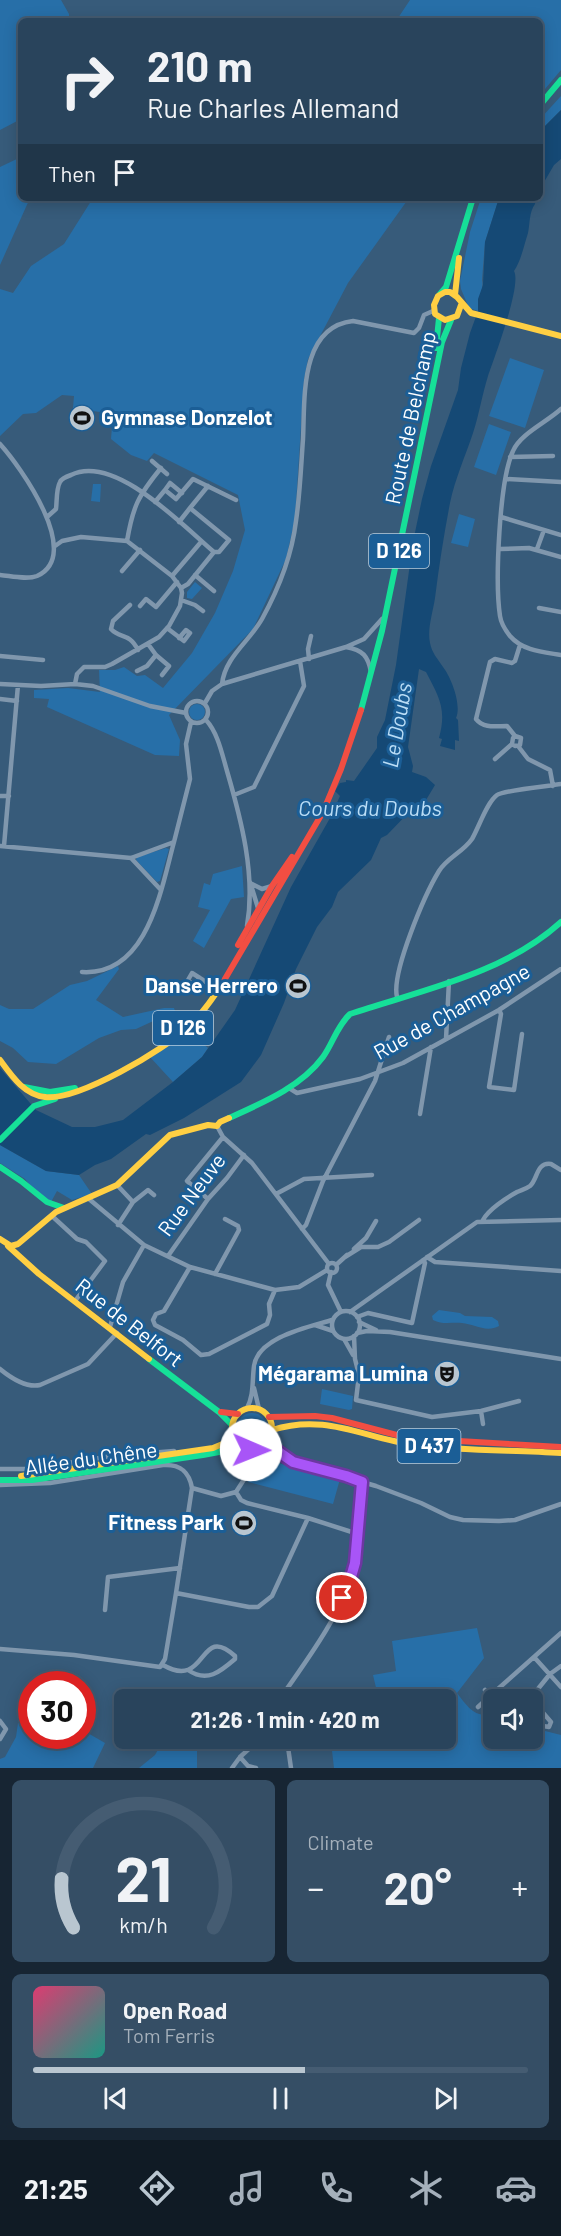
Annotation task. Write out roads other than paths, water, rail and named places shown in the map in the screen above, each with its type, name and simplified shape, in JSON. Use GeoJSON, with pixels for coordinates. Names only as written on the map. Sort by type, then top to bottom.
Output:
{"type":"FeatureCollection","features":[{"type":"Feature","properties":{"kind":"main road"},"geometry":{"type":"LineString","coordinates":[[543,101],[561,80]]}},
{"type":"Feature","properties":{"kind":"main road"},"geometry":{"type":"LineString","coordinates":[[543,106],[561,85]]}},
{"type":"Feature","properties":{"kind":"main road"},"geometry":{"type":"LineString","coordinates":[[474,201],[446,287],[434,300],[433,310],[439,318],[454,318],[470,314],[561,338]]}},
{"type":"Feature","properties":{"kind":"main road"},"geometry":{"type":"LineString","coordinates":[[470,314],[455,295],[458,263],[474,201]]}},
{"type":"Feature","properties":{"kind":"main road"},"geometry":{"type":"LineString","coordinates":[[440,294],[444,292],[455,295]]}},
{"type":"Feature","properties":{"kind":"main road"},"geometry":{"type":"LineString","coordinates":[[454,318],[461,305]]}},
{"type":"Feature","properties":{"kind":"main road","name":"Route de Belchamp"},"geometry":{"type":"LineString","coordinates":[[37,1097],[66,1095],[117,1073],[168,1043],[193,1022],[216,989],[272,886],[308,833],[327,798],[364,700],[371,673],[434,360],[439,318]]}},
{"type":"Feature","properties":{"kind":"main road","name":"Route de Belchamp"},"geometry":{"type":"LineString","coordinates":[[37,1097],[65,1093],[116,1071],[171,1039],[191,1020],[216,989],[246,931],[308,839],[329,799],[366,702],[442,342],[454,318]]}},
{"type":"Feature","properties":{"kind":"main road"},"geometry":{"type":"LineString","coordinates":[[8,1245],[18,1244],[57,1211],[117,1185],[170,1135],[208,1125],[217,1126],[220,1122],[263,1103],[289,1088],[320,1062],[340,1024],[345,1017],[355,1011],[492,967],[551,931],[561,922]]}},
{"type":"Feature","properties":{"kind":"main road"},"geometry":{"type":"LineString","coordinates":[[0,1060],[26,1091],[37,1097],[34,1106]]}},
{"type":"Feature","properties":{"kind":"main road"},"geometry":{"type":"LineString","coordinates":[[22,1086],[50,1092],[79,1087]]}},
{"type":"Feature","properties":{"kind":"main road"},"geometry":{"type":"LineString","coordinates":[[0,1140],[34,1106],[58,1097]]}},
{"type":"Feature","properties":{"kind":"main road"},"geometry":{"type":"LineString","coordinates":[[0,1167],[25,1184],[35,1195],[57,1211]]}},
{"type":"Feature","properties":{"kind":"main road","name":"Rue de Belfort"},"geometry":{"type":"LineString","coordinates":[[0,1239],[180,1384],[219,1412],[232,1428]]}},
{"type":"Feature","properties":{"kind":"main road"},"geometry":{"type":"LineString","coordinates":[[18,1244],[18,1255]]}},
{"type":"Feature","properties":{"kind":"main road"},"geometry":{"type":"LineString","coordinates":[[247,1408],[259,1409],[269,1417],[272,1430],[269,1439],[262,1446],[251,1448],[240,1444],[203,1455],[32,1480],[0,1478],[219,1447],[225,1443],[238,1414],[247,1408]]}},
{"type":"Feature","properties":{"kind":"main road","name":"Rue de Belfort"},"geometry":{"type":"LineString","coordinates":[[219,1412],[238,1414]]}},
{"type":"Feature","properties":{"kind":"main road","name":"D 437"},"geometry":{"type":"LineString","coordinates":[[269,1417],[315,1416],[408,1437],[561,1447]]}},
{"type":"Feature","properties":{"kind":"main road","name":"D 437"},"geometry":{"type":"LineString","coordinates":[[272,1430],[290,1424],[312,1423],[335,1426],[406,1444],[561,1453]]}},
{"type":"Feature","properties":{"kind":"main road"},"geometry":{"type":"LineString","coordinates":[[232,1428],[240,1444]]}},
{"type":"Feature","properties":{"kind":"street"},"geometry":{"type":"LineString","coordinates":[[222,684],[229,662],[261,620],[288,559],[299,497],[305,380],[310,358],[320,340],[336,326],[353,321],[414,333],[419,328],[424,315],[433,310]]}},
{"type":"Feature","properties":{"kind":"street"},"geometry":{"type":"LineString","coordinates":[[561,409],[525,435],[515,446],[510,457],[501,517],[500,549],[501,620],[510,636],[520,645],[561,655]]}},
{"type":"Feature","properties":{"kind":"street"},"geometry":{"type":"LineString","coordinates":[[0,444],[24,474],[43,506],[56,546]]}},
{"type":"Feature","properties":{"kind":"street"},"geometry":{"type":"LineString","coordinates":[[510,457],[553,456]]}},
{"type":"Feature","properties":{"kind":"street"},"geometry":{"type":"LineString","coordinates":[[152,461],[167,474]]}},
{"type":"Feature","properties":{"kind":"street"},"geometry":{"type":"LineString","coordinates":[[127,541],[130,519],[141,492],[161,468]]}},
{"type":"Feature","properties":{"kind":"street"},"geometry":{"type":"LineString","coordinates":[[47,517],[56,510],[60,482],[78,472],[99,472],[122,480],[141,492],[214,552]]}},
{"type":"Feature","properties":{"kind":"street"},"geometry":{"type":"LineString","coordinates":[[165,490],[176,499],[193,479],[236,500]]}},
{"type":"Feature","properties":{"kind":"street"},"geometry":{"type":"LineString","coordinates":[[506,479],[561,482]]}},
{"type":"Feature","properties":{"kind":"street"},"geometry":{"type":"LineString","coordinates":[[154,502],[171,483],[182,493]]}},
{"type":"Feature","properties":{"kind":"street"},"geometry":{"type":"LineString","coordinates":[[178,522],[208,486]]}},
{"type":"Feature","properties":{"kind":"street"},"geometry":{"type":"LineString","coordinates":[[181,588],[188,584],[214,552],[219,552],[229,540],[190,508]]}},
{"type":"Feature","properties":{"kind":"street"},"geometry":{"type":"LineString","coordinates":[[501,517],[561,535]]}},
{"type":"Feature","properties":{"kind":"street"},"geometry":{"type":"LineString","coordinates":[[537,549],[544,530]]}},
{"type":"Feature","properties":{"kind":"street"},"geometry":{"type":"LineString","coordinates":[[0,576],[29,578],[40,574],[49,565],[56,546],[62,541],[81,537],[127,541],[177,582],[181,588],[182,600],[176,615],[159,637],[105,667],[84,667],[78,674],[75,684]]}},
{"type":"Feature","properties":{"kind":"street"},"geometry":{"type":"LineString","coordinates":[[172,576],[201,542]]}},
{"type":"Feature","properties":{"kind":"street"},"geometry":{"type":"LineString","coordinates":[[500,549],[537,549],[561,557]]}},
{"type":"Feature","properties":{"kind":"street"},"geometry":{"type":"LineString","coordinates":[[122,571],[140,550]]}},
{"type":"Feature","properties":{"kind":"street"},"geometry":{"type":"LineString","coordinates":[[195,575],[214,591]]}},
{"type":"Feature","properties":{"kind":"street"},"geometry":{"type":"LineString","coordinates":[[140,606],[146,599],[156,607],[177,582]]}},
{"type":"Feature","properties":{"kind":"street"},"geometry":{"type":"LineString","coordinates":[[182,600],[195,605],[202,611]]}},
{"type":"Feature","properties":{"kind":"street"},"geometry":{"type":"LineString","coordinates":[[130,605],[112,621],[111,629],[129,638],[138,650]]}},
{"type":"Feature","properties":{"kind":"street"},"geometry":{"type":"LineString","coordinates":[[539,608],[561,612]]}},
{"type":"Feature","properties":{"kind":"street"},"geometry":{"type":"LineString","coordinates":[[205,703],[212,691],[222,684],[346,647],[364,639],[382,619]]}},
{"type":"Feature","properties":{"kind":"street"},"geometry":{"type":"LineString","coordinates":[[167,628],[180,638]]}},
{"type":"Feature","properties":{"kind":"street"},"geometry":{"type":"LineString","coordinates":[[309,658],[310,636]]}},
{"type":"Feature","properties":{"kind":"street"},"geometry":{"type":"LineString","coordinates":[[148,644],[156,655],[169,666],[162,675]]}},
{"type":"Feature","properties":{"kind":"street"},"geometry":{"type":"LineString","coordinates":[[495,759],[522,741],[507,726],[493,728],[476,719],[490,662],[495,659],[512,663],[515,661],[520,645]]}},
{"type":"Feature","properties":{"kind":"street"},"geometry":{"type":"LineString","coordinates":[[346,647],[363,653],[367,658],[371,673]]}},
{"type":"Feature","properties":{"kind":"street"},"geometry":{"type":"LineString","coordinates":[[137,671],[147,666],[156,655]]}},
{"type":"Feature","properties":{"kind":"street"},"geometry":{"type":"LineString","coordinates":[[0,656],[43,660]]}},
{"type":"Feature","properties":{"kind":"street"},"geometry":{"type":"LineString","coordinates":[[234,795],[254,787],[304,686],[300,661]]}},
{"type":"Feature","properties":{"kind":"street"},"geometry":{"type":"LineString","coordinates":[[0,684],[75,684],[99,688],[150,706],[186,713],[191,722],[186,744],[190,780],[151,923],[135,948],[125,957],[104,970],[82,972]]}},
{"type":"Feature","properties":{"kind":"street"},"geometry":{"type":"LineString","coordinates":[[18,685],[9,796],[2,846],[131,858],[174,842]]}},
{"type":"Feature","properties":{"kind":"street"},"geometry":{"type":"LineString","coordinates":[[0,699],[17,701]]}},
{"type":"Feature","properties":{"kind":"street"},"geometry":{"type":"LineString","coordinates":[[186,713],[191,703],[198,701],[205,703]]}},
{"type":"Feature","properties":{"kind":"street"},"geometry":{"type":"LineString","coordinates":[[191,722],[199,723],[206,720],[209,713],[205,703]]}},
{"type":"Feature","properties":{"kind":"street"},"geometry":{"type":"LineString","coordinates":[[206,720],[214,732],[234,795],[242,831],[250,903],[246,931]]}},
{"type":"Feature","properties":{"kind":"street"},"geometry":{"type":"LineString","coordinates":[[515,736],[512,741],[528,759],[550,770],[553,786]]}},
{"type":"Feature","properties":{"kind":"street"},"geometry":{"type":"LineString","coordinates":[[397,997],[395,987],[402,957],[439,872],[471,840],[493,799],[501,793],[561,784]]}},
{"type":"Feature","properties":{"kind":"street"},"geometry":{"type":"LineString","coordinates":[[0,796],[9,796]]}},
{"type":"Feature","properties":{"kind":"street"},"geometry":{"type":"LineString","coordinates":[[131,858],[161,890]]}},
{"type":"Feature","properties":{"kind":"street"},"geometry":{"type":"LineString","coordinates":[[248,874],[261,910]]}},
{"type":"Feature","properties":{"kind":"street"},"geometry":{"type":"LineString","coordinates":[[250,882],[254,887],[262,890],[272,886]]}},
{"type":"Feature","properties":{"kind":"street"},"geometry":{"type":"LineString","coordinates":[[250,903],[261,910]]}},
{"type":"Feature","properties":{"kind":"street","name":"Rue de Champagne"},"geometry":{"type":"LineString","coordinates":[[289,1088],[297,1093],[379,1073],[403,1063],[499,1010],[561,969]]}},
{"type":"Feature","properties":{"kind":"street"},"geometry":{"type":"LineString","coordinates":[[200,978],[216,989]]}},
{"type":"Feature","properties":{"kind":"street"},"geometry":{"type":"LineString","coordinates":[[446,1039],[449,981]]}},
{"type":"Feature","properties":{"kind":"street"},"geometry":{"type":"LineString","coordinates":[[499,1010],[501,1014],[489,1087],[514,1090],[522,1034]]}},
{"type":"Feature","properties":{"kind":"street"},"geometry":{"type":"LineString","coordinates":[[302,1229],[306,1226],[325,1178],[379,1073],[389,1037]]}},
{"type":"Feature","properties":{"kind":"street"},"geometry":{"type":"LineString","coordinates":[[420,1114],[431,1047]]}},
{"type":"Feature","properties":{"kind":"street"},"geometry":{"type":"LineString","coordinates":[[217,1126],[223,1137],[244,1155],[276,1194],[329,1264],[328,1285]]}},
{"type":"Feature","properties":{"kind":"street"},"geometry":{"type":"LineString","coordinates":[[208,1199],[187,1181],[223,1137]]}},
{"type":"Feature","properties":{"kind":"street","name":"Rue Neuve"},"geometry":{"type":"LineString","coordinates":[[168,1256],[208,1199],[244,1155]]}},
{"type":"Feature","properties":{"kind":"street"},"geometry":{"type":"LineString","coordinates":[[483,1220],[487,1214],[514,1194],[532,1184],[536,1173],[547,1163],[561,1170]]}},
{"type":"Feature","properties":{"kind":"street"},"geometry":{"type":"LineString","coordinates":[[276,1194],[304,1179],[372,1175]]}},
{"type":"Feature","properties":{"kind":"street"},"geometry":{"type":"LineString","coordinates":[[117,1185],[133,1202]]}},
{"type":"Feature","properties":{"kind":"street"},"geometry":{"type":"LineString","coordinates":[[118,1225],[133,1202],[148,1190],[154,1196]]}},
{"type":"Feature","properties":{"kind":"street"},"geometry":{"type":"LineString","coordinates":[[89,1199],[145,1247],[190,1267],[275,1290],[299,1287],[329,1271],[335,1271],[336,1265],[366,1238],[376,1221]]}},
{"type":"Feature","properties":{"kind":"street"},"geometry":{"type":"LineString","coordinates":[[57,1211],[77,1239],[86,1242],[105,1261],[75,1301]]}},
{"type":"Feature","properties":{"kind":"street"},"geometry":{"type":"LineString","coordinates":[[215,1274],[238,1230],[238,1226],[225,1220]]}},
{"type":"Feature","properties":{"kind":"street"},"geometry":{"type":"LineString","coordinates":[[345,1257],[361,1247],[378,1247],[389,1242],[419,1220]]}},
{"type":"Feature","properties":{"kind":"street"},"geometry":{"type":"LineString","coordinates":[[247,1408],[253,1383],[255,1360],[263,1348],[277,1340],[332,1320],[341,1312],[350,1312],[477,1222],[483,1220],[561,1220]]}},
{"type":"Feature","properties":{"kind":"street"},"geometry":{"type":"LineString","coordinates":[[110,1327],[123,1282],[145,1247]]}},
{"type":"Feature","properties":{"kind":"street"},"geometry":{"type":"LineString","coordinates":[[425,1258],[435,1262],[561,1271]]}},
{"type":"Feature","properties":{"kind":"street"},"geometry":{"type":"LineString","coordinates":[[357,1318],[368,1312],[412,1323],[425,1258]]}},
{"type":"Feature","properties":{"kind":"street"},"geometry":{"type":"LineString","coordinates":[[329,1264],[336,1265]]}},
{"type":"Feature","properties":{"kind":"street"},"geometry":{"type":"LineString","coordinates":[[190,1267],[164,1311],[156,1314],[153,1320],[155,1325],[183,1341],[201,1355],[209,1354],[267,1324],[270,1315],[269,1304],[275,1290]]}},
{"type":"Feature","properties":{"kind":"street"},"geometry":{"type":"LineString","coordinates":[[317,1277],[328,1285],[341,1312]]}},
{"type":"Feature","properties":{"kind":"street"},"geometry":{"type":"LineString","coordinates":[[355,1359],[357,1318],[362,1302]]}},
{"type":"Feature","properties":{"kind":"street"},"geometry":{"type":"LineString","coordinates":[[350,1312],[378,1331]]}},
{"type":"Feature","properties":{"kind":"street"},"geometry":{"type":"LineString","coordinates":[[332,1320],[333,1331]]}},
{"type":"Feature","properties":{"kind":"street"},"geometry":{"type":"LineString","coordinates":[[315,1325],[333,1331],[344,1339],[355,1359],[359,1374],[356,1400],[432,1417],[482,1411],[519,1401]]}},
{"type":"Feature","properties":{"kind":"street"},"geometry":{"type":"LineString","coordinates":[[344,1339],[378,1331],[560,1359]]}},
{"type":"Feature","properties":{"kind":"street"},"geometry":{"type":"LineString","coordinates":[[0,1369],[16,1380],[33,1386],[40,1385],[88,1364],[117,1333]]}},
{"type":"Feature","properties":{"kind":"street"},"geometry":{"type":"LineString","coordinates":[[253,1383],[259,1409]]}},
{"type":"Feature","properties":{"kind":"street"},"geometry":{"type":"LineString","coordinates":[[482,1411],[483,1424]]}},
{"type":"Feature","properties":{"kind":"street"},"geometry":{"type":"LineString","coordinates":[[269,1439],[276,1450]]}},
{"type":"Feature","properties":{"kind":"street"},"geometry":{"type":"LineString","coordinates":[[262,1446],[276,1450],[293,1462],[391,1491],[450,1517],[463,1520],[515,1520],[561,1504]]}},
{"type":"Feature","properties":{"kind":"street"},"geometry":{"type":"LineString","coordinates":[[163,1665],[192,1488],[221,1496],[237,1492],[245,1478],[251,1448]]}},
{"type":"Feature","properties":{"kind":"street"},"geometry":{"type":"LineString","coordinates":[[0,1469],[31,1469],[112,1456],[194,1451]]}},
{"type":"Feature","properties":{"kind":"street","name":"Allée du Chêne"},"geometry":{"type":"LineString","coordinates":[[0,1485],[50,1483],[163,1465],[177,1466],[185,1472],[192,1488]]}},
{"type":"Feature","properties":{"kind":"street"},"geometry":{"type":"LineString","coordinates":[[287,1689],[336,1611],[349,1584],[355,1563],[362,1482]]}},
{"type":"Feature","properties":{"kind":"street"},"geometry":{"type":"LineString","coordinates":[[237,1492],[241,1500],[247,1503],[308,1518],[358,1534]]}},
{"type":"Feature","properties":{"kind":"street"},"geometry":{"type":"LineString","coordinates":[[176,1593],[258,1607],[272,1596],[308,1518]]}},
{"type":"Feature","properties":{"kind":"street"},"geometry":{"type":"LineString","coordinates":[[105,1610],[108,1576],[180,1568]]}},
{"type":"Feature","properties":{"kind":"street"},"geometry":{"type":"LineString","coordinates":[[498,1689],[561,1633]]}},
{"type":"Feature","properties":{"kind":"street"},"geometry":{"type":"LineString","coordinates":[[0,1648],[74,1655],[156,1668],[163,1665],[182,1672],[188,1670],[194,1668],[206,1652],[218,1645],[235,1656],[235,1659],[214,1676],[201,1676],[188,1670]]}},
{"type":"Feature","properties":{"kind":"street"},"geometry":{"type":"LineString","coordinates":[[534,1657],[561,1687]]}},
{"type":"Feature","properties":{"kind":"street"},"geometry":{"type":"LineString","coordinates":[[539,1689],[550,1674],[561,1666]]}},
{"type":"Feature","properties":{"kind":"street"},"geometry":{"type":"LineString","coordinates":[[478,1707],[483,1702]]}},
{"type":"Feature","properties":{"kind":"street"},"geometry":{"type":"LineString","coordinates":[[543,1713],[551,1722],[549,1727],[543,1726]]}},
{"type":"Feature","properties":{"kind":"street"},"geometry":{"type":"LineString","coordinates":[[0,1720],[6,1729],[0,1739]]}},
{"type":"Feature","properties":{"kind":"street"},"geometry":{"type":"LineString","coordinates":[[232,1768],[248,1749]]}},
{"type":"Feature","properties":{"kind":"street"},"geometry":{"type":"LineString","coordinates":[[288,1749],[291,1768]]}},
{"type":"Feature","properties":{"kind":"street"},"geometry":{"type":"LineString","coordinates":[[240,1756],[248,1766],[256,1768]]}},
{"type":"Feature","properties":{"kind":"water"},"geometry":{"type":"Polygon","coordinates":[[[561,110],[561,159],[554,165],[543,184],[543,128],[561,110]]]}},
{"type":"Feature","properties":{"kind":"water","name":"Cours du Doubs"},"geometry":{"type":"Polygon","coordinates":[[[498,201],[536,201],[519,263],[514,271],[511,306],[452,494],[430,626],[429,638],[432,650],[449,677],[457,699],[456,718],[459,741],[455,740],[455,750],[440,746],[442,711],[435,689],[426,672],[419,669],[408,747],[413,766],[412,772],[426,777],[435,785],[426,800],[412,809],[387,835],[381,838],[371,860],[338,892],[332,907],[317,927],[296,969],[261,1055],[241,1082],[184,1118],[150,1135],[146,1134],[111,1159],[79,1175],[46,1171],[0,1145],[0,1068],[36,1110],[72,1127],[95,1127],[123,1120],[173,1082],[202,1057],[235,1010],[291,887],[330,818],[340,796],[335,791],[340,783],[346,780],[354,781],[377,748],[377,737],[385,720],[396,665],[413,542],[422,499],[431,466],[458,390],[461,368],[478,311],[478,299],[483,285],[485,242],[498,201]]]}},
{"type":"Feature","properties":{"kind":"place","name":"Gymnase Donzelot"},"geometry":{"type":"Point","coordinates":[82,418]}},
{"type":"Feature","properties":{"kind":"place","name":"Danse Herrero"},"geometry":{"type":"Point","coordinates":[298,986]}},
{"type":"Feature","properties":{"kind":"place","name":"Mégarama Lumina"},"geometry":{"type":"Point","coordinates":[447,1374]}},
{"type":"Feature","properties":{"kind":"place","name":"Fitness Park"},"geometry":{"type":"Point","coordinates":[244,1523]}},
{"type":"Feature","properties":{"kind":"water label","name":"Le Doubs"},"geometry":{"type":"Point","coordinates":[397,725]}}]}
